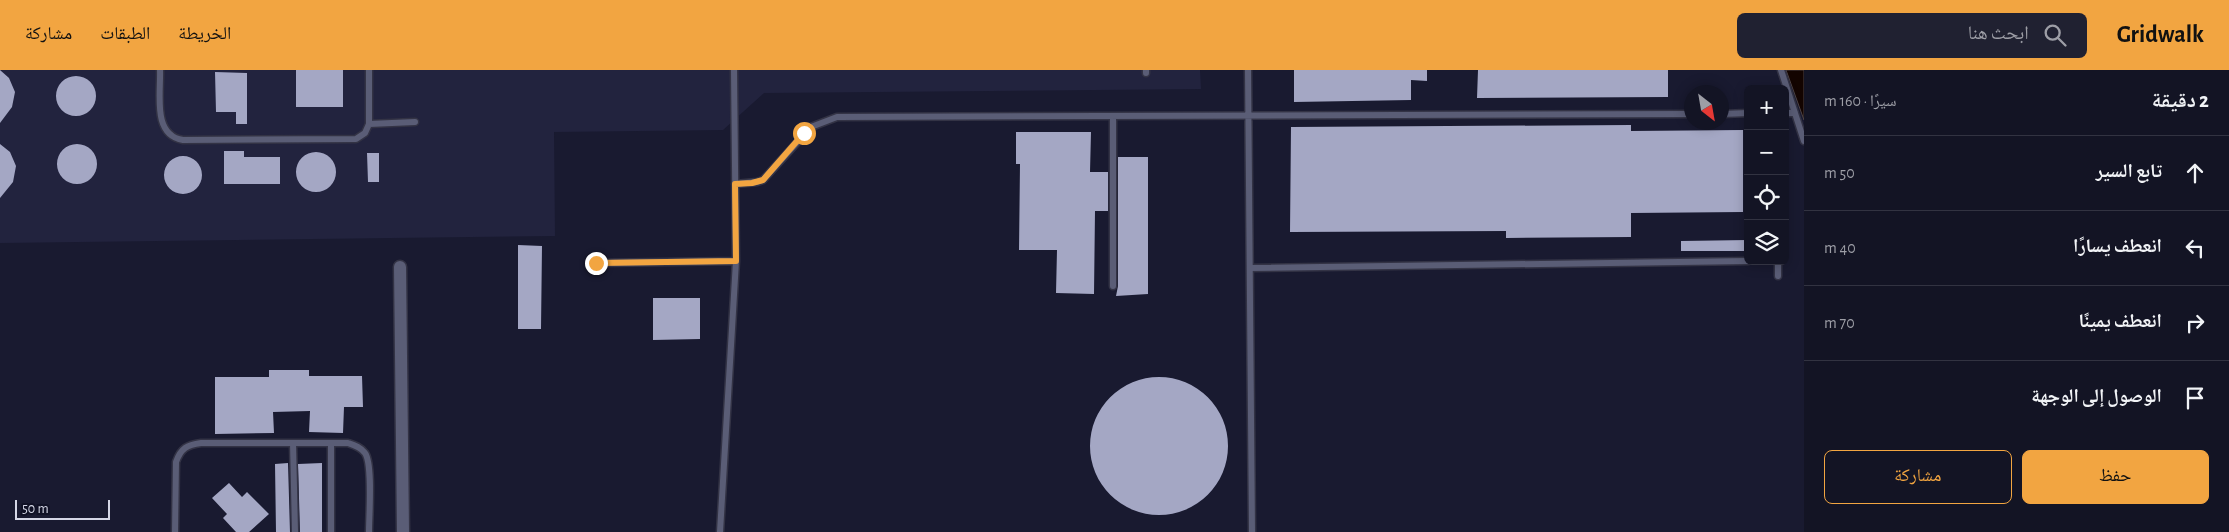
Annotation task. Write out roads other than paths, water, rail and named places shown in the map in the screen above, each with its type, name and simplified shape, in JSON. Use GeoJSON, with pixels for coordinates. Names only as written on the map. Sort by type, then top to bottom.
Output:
{"type":"FeatureCollection","features":[{"type":"Feature","properties":{"kind":"street"},"geometry":{"type":"LineString","coordinates":[[400,267],[403,532]]}},
{"type":"Feature","properties":{"kind":"lane"},"geometry":{"type":"LineString","coordinates":[[160,70],[162,123],[169,135],[176,139],[351,140],[365,133],[369,124],[369,70]]}},
{"type":"Feature","properties":{"kind":"lane"},"geometry":{"type":"LineString","coordinates":[[720,532],[736,261],[734,70]]}},
{"type":"Feature","properties":{"kind":"lane"},"geometry":{"type":"LineString","coordinates":[[1248,70],[1252,532]]}},
{"type":"Feature","properties":{"kind":"lane"},"geometry":{"type":"LineString","coordinates":[[1781,70],[1804,141]]}},
{"type":"Feature","properties":{"kind":"lane"},"geometry":{"type":"LineString","coordinates":[[1789,113],[1795,113]]}},
{"type":"Feature","properties":{"kind":"lane"},"geometry":{"type":"LineString","coordinates":[[735,184],[763,180],[811,127],[836,117],[1684,114]]}},
{"type":"Feature","properties":{"kind":"lane"},"geometry":{"type":"LineString","coordinates":[[1729,114],[1744,114]]}},
{"type":"Feature","properties":{"kind":"lane"},"geometry":{"type":"LineString","coordinates":[[1113,116],[1114,286]]}},
{"type":"Feature","properties":{"kind":"lane"},"geometry":{"type":"LineString","coordinates":[[369,124],[415,122]]}},
{"type":"Feature","properties":{"kind":"lane"},"geometry":{"type":"LineString","coordinates":[[596,263],[736,261]]}},
{"type":"Feature","properties":{"kind":"lane"},"geometry":{"type":"LineString","coordinates":[[1250,268],[1744,261]]}},
{"type":"Feature","properties":{"kind":"lane"},"geometry":{"type":"LineString","coordinates":[[1778,265],[1778,276]]}},
{"type":"Feature","properties":{"kind":"lane"},"geometry":{"type":"LineString","coordinates":[[174,532],[176,462],[179,452],[188,445],[201,443],[348,443],[358,447],[366,453],[369,464],[369,532]]}},
{"type":"Feature","properties":{"kind":"lane"},"geometry":{"type":"LineString","coordinates":[[293,443],[295,532]]}},
{"type":"Feature","properties":{"kind":"lane"},"geometry":{"type":"LineString","coordinates":[[331,443],[331,532]]}}]}
